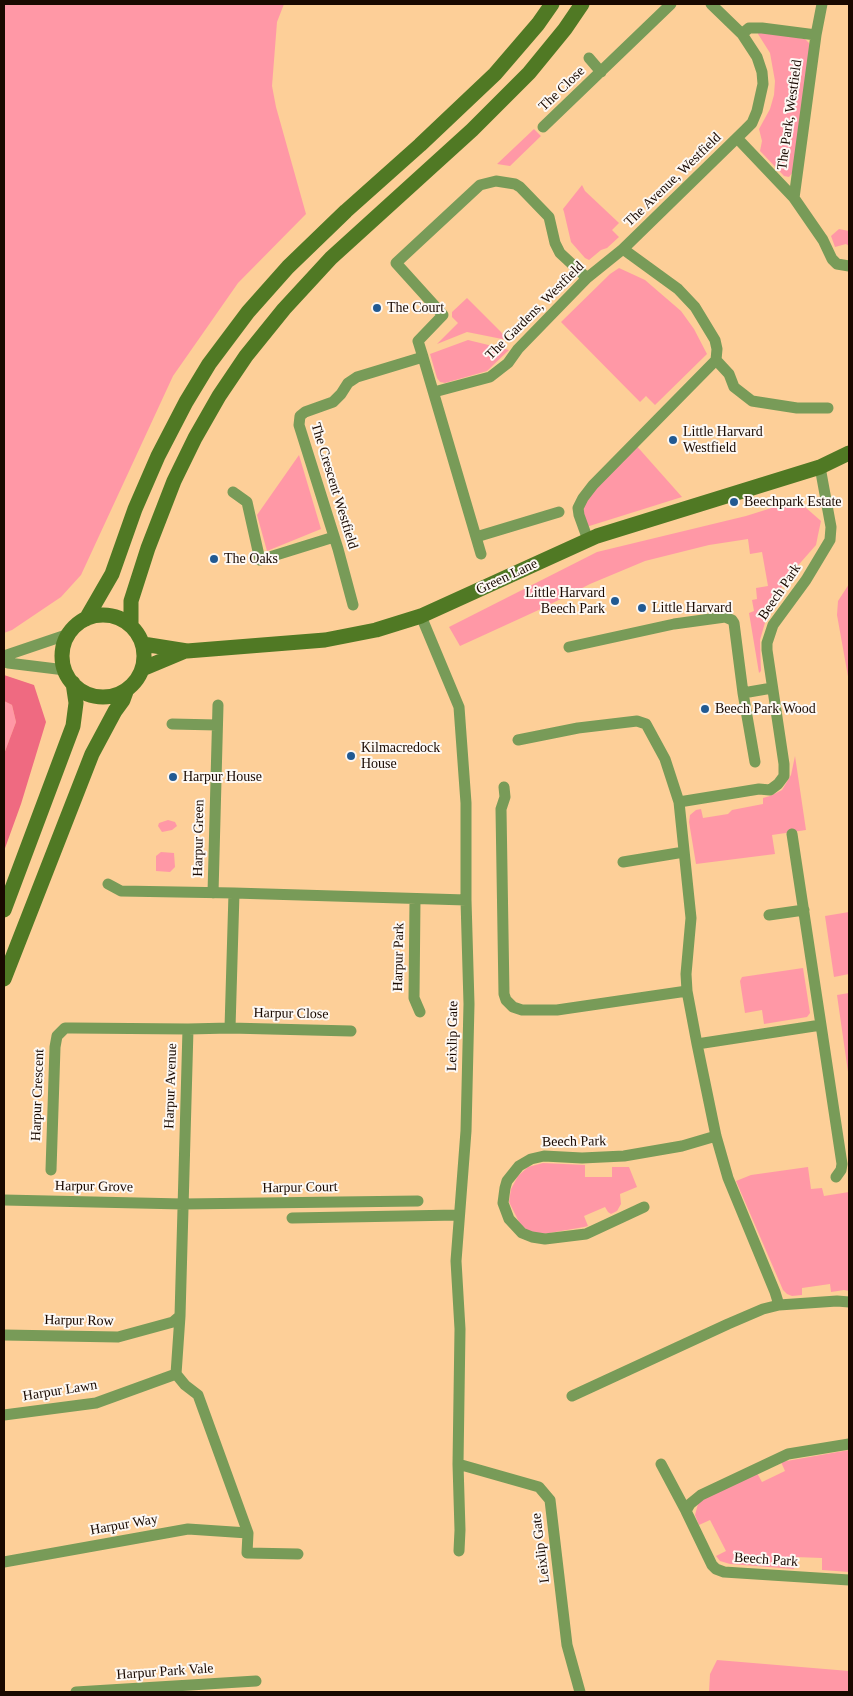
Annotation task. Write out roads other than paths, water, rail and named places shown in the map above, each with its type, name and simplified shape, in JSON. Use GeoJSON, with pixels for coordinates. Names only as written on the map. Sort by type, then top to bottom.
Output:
{"type":"FeatureCollection","features":[{"type":"Feature","properties":{"kind":"main road"},"geometry":{"type":"LineString","coordinates":[[86,619],[112,574],[158,456],[186,402],[209,364],[248,312],[288,267],[346,211],[420,145],[495,74],[538,24],[552,4]]}},
{"type":"Feature","properties":{"kind":"main road"},"geometry":{"type":"LineString","coordinates":[[131,625],[131,601],[148,548],[174,481],[195,438],[219,396],[246,356],[284,309],[331,258],[472,130],[529,73],[565,29],[582,4]]}},
{"type":"Feature","properties":{"kind":"main road","name":"Green Lane"},"geometry":{"type":"LineString","coordinates":[[143,644],[187,651],[325,640],[376,630],[421,616],[588,540],[662,515],[734,495],[820,466],[849,453]]}},
{"type":"Feature","properties":{"kind":"main road","name":"Green Lane"},"geometry":{"type":"LineString","coordinates":[[820,466],[849,464]]}},
{"type":"Feature","properties":{"kind":"main road"},"geometry":{"type":"LineString","coordinates":[[4,910],[74,726],[76,703],[62,656],[64,644],[76,625],[97,615],[109,615],[121,619],[131,625],[138,634],[143,644],[144,665],[134,682],[127,689],[117,695],[105,697],[93,695],[82,691],[69,677]]}},
{"type":"Feature","properties":{"kind":"main road","name":"Green Lane"},"geometry":{"type":"LineString","coordinates":[[142,669],[187,651]]}},
{"type":"Feature","properties":{"kind":"main road"},"geometry":{"type":"LineString","coordinates":[[4,979],[92,754],[123,700],[127,689]]}},
{"type":"Feature","properties":{"kind":"street","name":"The Close"},"geometry":{"type":"LineString","coordinates":[[543,127],[672,4]]}},
{"type":"Feature","properties":{"kind":"street","name":"The Avenue, Westfield"},"geometry":{"type":"LineString","coordinates":[[623,249],[738,138],[752,122],[757,111],[763,84],[762,72],[757,57],[742,34],[711,4]]}},
{"type":"Feature","properties":{"kind":"street","name":"The Park, Westfield"},"geometry":{"type":"LineString","coordinates":[[794,198],[822,4]]}},
{"type":"Feature","properties":{"kind":"street"},"geometry":{"type":"LineString","coordinates":[[742,34],[749,28],[762,28],[816,36]]}},
{"type":"Feature","properties":{"kind":"street","name":"The Close"},"geometry":{"type":"LineString","coordinates":[[588,58],[601,72]]}},
{"type":"Feature","properties":{"kind":"street","name":"The Park, Westfield"},"geometry":{"type":"LineString","coordinates":[[738,138],[794,198],[823,240],[832,259],[837,264],[849,266]]}},
{"type":"Feature","properties":{"kind":"street"},"geometry":{"type":"LineString","coordinates":[[481,554],[418,341],[443,315],[396,263],[480,185],[496,181],[515,184],[520,187],[549,217],[555,243],[560,253],[587,278]]}},
{"type":"Feature","properties":{"kind":"street"},"geometry":{"type":"LineString","coordinates":[[588,540],[578,508],[583,498],[593,485],[716,360],[716,340],[695,307],[678,289],[623,249]]}},
{"type":"Feature","properties":{"kind":"street","name":"The Gardens, Westfield"},"geometry":{"type":"LineString","coordinates":[[434,392],[490,377],[508,362],[518,349],[587,278],[623,249]]}},
{"type":"Feature","properties":{"kind":"street","name":"The Crescent Westfield"},"geometry":{"type":"LineString","coordinates":[[353,604],[299,425],[300,416],[305,412],[333,402],[348,383],[357,377],[422,357]]}},
{"type":"Feature","properties":{"kind":"street"},"geometry":{"type":"LineString","coordinates":[[716,360],[729,374],[734,387],[752,401],[797,408],[828,408]]}},
{"type":"Feature","properties":{"kind":"street","name":"Beech Park"},"geometry":{"type":"LineString","coordinates":[[679,802],[759,789],[770,790],[778,784],[785,773],[767,650],[773,625],[806,580],[830,540],[831,527],[820,466]]}},
{"type":"Feature","properties":{"kind":"street"},"geometry":{"type":"LineString","coordinates":[[233,492],[247,502],[260,560],[334,537]]}},
{"type":"Feature","properties":{"kind":"street"},"geometry":{"type":"LineString","coordinates":[[476,537],[559,512]]}},
{"type":"Feature","properties":{"kind":"street","name":"Leixlip Gate"},"geometry":{"type":"LineString","coordinates":[[421,616],[459,707],[466,803],[469,1004],[466,1131],[456,1261],[460,1329],[459,1551]]}},
{"type":"Feature","properties":{"kind":"street"},"geometry":{"type":"LineString","coordinates":[[569,647],[674,624],[725,616],[732,620],[755,762]]}},
{"type":"Feature","properties":{"kind":"street"},"geometry":{"type":"LineString","coordinates":[[4,656],[69,634]]}},
{"type":"Feature","properties":{"kind":"street"},"geometry":{"type":"LineString","coordinates":[[4,661],[69,677]]}},
{"type":"Feature","properties":{"kind":"street"},"geometry":{"type":"LineString","coordinates":[[743,693],[772,688]]}},
{"type":"Feature","properties":{"kind":"street","name":"Harpur Green"},"geometry":{"type":"LineString","coordinates":[[213,893],[218,705]]}},
{"type":"Feature","properties":{"kind":"street"},"geometry":{"type":"LineString","coordinates":[[518,740],[632,720],[646,724],[665,758],[679,802],[691,918],[686,974],[687,991],[716,1136],[728,1178],[776,1292],[780,1306]]}},
{"type":"Feature","properties":{"kind":"street"},"geometry":{"type":"LineString","coordinates":[[172,724],[217,725]]}},
{"type":"Feature","properties":{"kind":"street"},"geometry":{"type":"LineString","coordinates":[[504,787],[505,797],[500,809],[504,994],[506,1000],[513,1007],[522,1010],[548,1010],[687,991]]}},
{"type":"Feature","properties":{"kind":"street"},"geometry":{"type":"LineString","coordinates":[[792,834],[842,1164],[842,1170],[836,1177]]}},
{"type":"Feature","properties":{"kind":"street"},"geometry":{"type":"LineString","coordinates":[[623,862],[684,852]]}},
{"type":"Feature","properties":{"kind":"street"},"geometry":{"type":"LineString","coordinates":[[108,884],[121,891],[466,900]]}},
{"type":"Feature","properties":{"kind":"street"},"geometry":{"type":"LineString","coordinates":[[230,1028],[234,893]]}},
{"type":"Feature","properties":{"kind":"street","name":"Harpur Park"},"geometry":{"type":"LineString","coordinates":[[415,900],[414,998],[420,1012]]}},
{"type":"Feature","properties":{"kind":"street"},"geometry":{"type":"LineString","coordinates":[[768,915],[804,910]]}},
{"type":"Feature","properties":{"kind":"street"},"geometry":{"type":"LineString","coordinates":[[697,1044],[821,1025]]}},
{"type":"Feature","properties":{"kind":"street","name":"Harpur Crescent"},"geometry":{"type":"LineString","coordinates":[[51,1170],[55,1047],[57,1036],[65,1028],[188,1029]]}},
{"type":"Feature","properties":{"kind":"street","name":"Harpur Avenue"},"geometry":{"type":"LineString","coordinates":[[176,1374],[180,1316],[188,1029],[230,1028]]}},
{"type":"Feature","properties":{"kind":"street","name":"Harpur Close"},"geometry":{"type":"LineString","coordinates":[[230,1028],[351,1031]]}},
{"type":"Feature","properties":{"kind":"street","name":"Beech Park"},"geometry":{"type":"LineString","coordinates":[[644,1207],[586,1234],[545,1239],[522,1233],[509,1219],[503,1203],[507,1181],[519,1166],[531,1159],[544,1156],[582,1158],[624,1156],[682,1146],[716,1136]]}},
{"type":"Feature","properties":{"kind":"street","name":"Harpur Grove"},"geometry":{"type":"LineString","coordinates":[[4,1200],[183,1204]]}},
{"type":"Feature","properties":{"kind":"street","name":"Harpur Court"},"geometry":{"type":"LineString","coordinates":[[183,1204],[418,1201]]}},
{"type":"Feature","properties":{"kind":"street"},"geometry":{"type":"LineString","coordinates":[[292,1218],[458,1216]]}},
{"type":"Feature","properties":{"kind":"street"},"geometry":{"type":"LineString","coordinates":[[572,1396],[762,1308],[837,1301],[849,1302]]}},
{"type":"Feature","properties":{"kind":"street","name":"Harpur Row"},"geometry":{"type":"LineString","coordinates":[[4,1335],[118,1337],[173,1322],[180,1316]]}},
{"type":"Feature","properties":{"kind":"street"},"geometry":{"type":"LineString","coordinates":[[176,1374],[198,1395],[248,1533],[247,1553],[298,1554]]}},
{"type":"Feature","properties":{"kind":"street","name":"Harpur Lawn"},"geometry":{"type":"LineString","coordinates":[[4,1415],[96,1403],[176,1374]]}},
{"type":"Feature","properties":{"kind":"street"},"geometry":{"type":"LineString","coordinates":[[686,1511],[700,1494],[788,1454],[849,1444]]}},
{"type":"Feature","properties":{"kind":"street","name":"Leixlip Gate"},"geometry":{"type":"LineString","coordinates":[[458,1464],[539,1487],[550,1500],[567,1645],[580,1692]]}},
{"type":"Feature","properties":{"kind":"street","name":"Beech Park"},"geometry":{"type":"LineString","coordinates":[[661,1464],[716,1569],[724,1572],[849,1580]]}},
{"type":"Feature","properties":{"kind":"street","name":"Harpur Way"},"geometry":{"type":"LineString","coordinates":[[5,1562],[188,1529],[248,1533]]}},
{"type":"Feature","properties":{"kind":"street","name":"Harpur Park Vale"},"geometry":{"type":"LineString","coordinates":[[76,1692],[256,1681]]}},
{"type":"Feature","properties":{"kind":"place","name":"The Court"},"geometry":{"type":"Point","coordinates":[377,308]}},
{"type":"Feature","properties":{"kind":"place","name":"Little Harvard Westfield"},"geometry":{"type":"Point","coordinates":[673,440]}},
{"type":"Feature","properties":{"kind":"place","name":"Beechpark Estate"},"geometry":{"type":"Point","coordinates":[734,502]}},
{"type":"Feature","properties":{"kind":"place","name":"The Oaks"},"geometry":{"type":"Point","coordinates":[214,559]}},
{"type":"Feature","properties":{"kind":"place","name":"Little Harvard Beech Park"},"geometry":{"type":"Point","coordinates":[615,601]}},
{"type":"Feature","properties":{"kind":"place","name":"Little Harvard"},"geometry":{"type":"Point","coordinates":[642,608]}},
{"type":"Feature","properties":{"kind":"place","name":"Beech Park Wood"},"geometry":{"type":"Point","coordinates":[705,709]}},
{"type":"Feature","properties":{"kind":"place","name":"Kilmacredock House"},"geometry":{"type":"Point","coordinates":[351,756]}},
{"type":"Feature","properties":{"kind":"place","name":"Harpur House"},"geometry":{"type":"Point","coordinates":[173,777]}}]}
